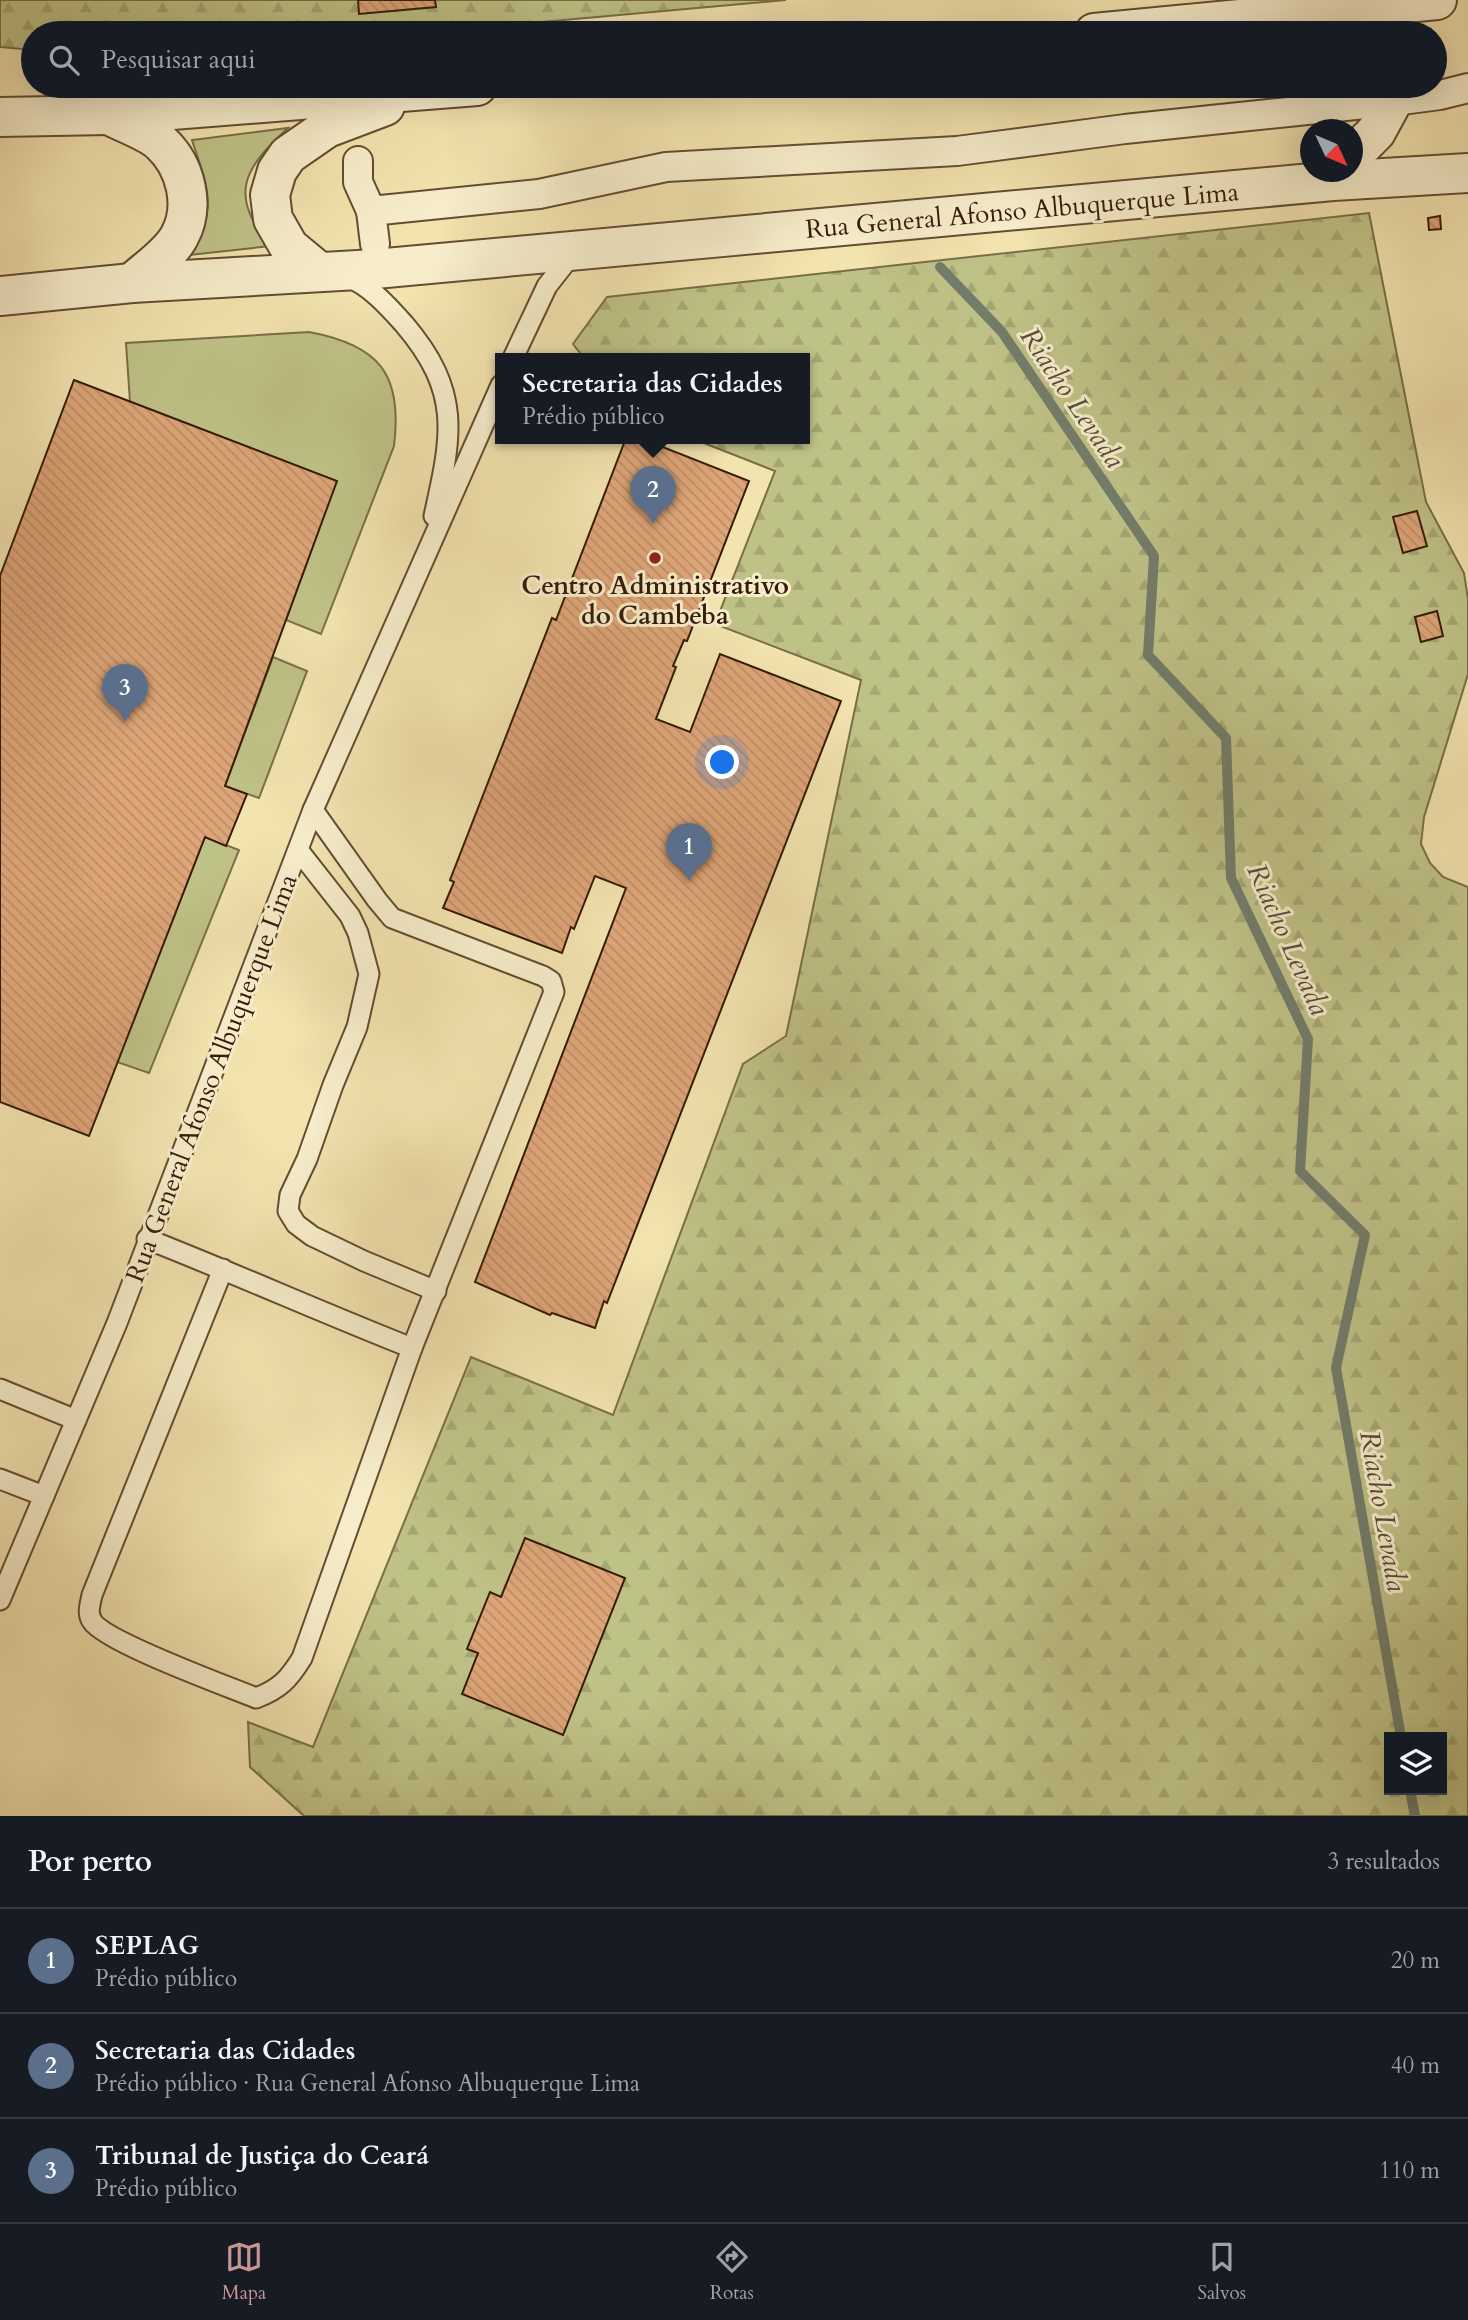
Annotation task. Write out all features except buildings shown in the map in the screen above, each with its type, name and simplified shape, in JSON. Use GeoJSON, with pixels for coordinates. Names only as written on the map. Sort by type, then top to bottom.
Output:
{"type":"FeatureCollection","features":[{"type":"Feature","properties":{"kind":"street"},"geometry":{"type":"LineString","coordinates":[[1255,21],[1416,9]]}},
{"type":"Feature","properties":{"kind":"street"},"geometry":{"type":"LineString","coordinates":[[1447,93],[1468,88]]}},
{"type":"Feature","properties":{"kind":"street"},"geometry":{"type":"LineString","coordinates":[[0,117],[109,116],[329,98]]}},
{"type":"Feature","properties":{"kind":"street"},"geometry":{"type":"LineString","coordinates":[[323,271],[289,247],[273,219],[270,195],[277,171],[288,155],[327,128],[406,98]]}},
{"type":"Feature","properties":{"kind":"street"},"geometry":{"type":"LineString","coordinates":[[372,211],[539,194],[666,167],[957,150],[1360,98]]}},
{"type":"Feature","properties":{"kind":"street"},"geometry":{"type":"LineString","coordinates":[[1363,146],[1376,132],[1395,98]]}},
{"type":"Feature","properties":{"kind":"street"},"geometry":{"type":"LineString","coordinates":[[109,116],[160,142],[178,165],[187,188],[185,217],[179,237],[132,282]]}},
{"type":"Feature","properties":{"kind":"street"},"geometry":{"type":"LineString","coordinates":[[358,161],[358,182],[372,211],[374,244]]}},
{"type":"Feature","properties":{"kind":"street","name":"Rua General Afonso Albuquerque Lima"},"geometry":{"type":"LineString","coordinates":[[1363,176],[1468,173]]}},
{"type":"Feature","properties":{"kind":"street","name":"Rua General Afonso Albuquerque Lima"},"geometry":{"type":"LineString","coordinates":[[0,296],[132,282],[374,270],[1300,179]]}},
{"type":"Feature","properties":{"kind":"lane"},"geometry":{"type":"LineString","coordinates":[[515,353],[547,286],[576,251]]}},
{"type":"Feature","properties":{"kind":"lane","name":"Rua General Afonso Albuquerque Lima"},"geometry":{"type":"LineString","coordinates":[[323,271],[365,285],[392,310],[435,366],[445,393],[448,414],[446,460],[425,558]]}},
{"type":"Feature","properties":{"kind":"lane","name":"Rua General Afonso Albuquerque Lima"},"geometry":{"type":"LineString","coordinates":[[0,1600],[117,1323],[313,810],[495,399]]}},
{"type":"Feature","properties":{"kind":"lane"},"geometry":{"type":"LineString","coordinates":[[223,1269],[92,1595],[88,1613],[93,1625],[139,1650],[256,1698],[274,1692],[293,1673],[302,1658],[412,1348],[554,992],[551,981],[543,975],[392,918],[313,810]]}},
{"type":"Feature","properties":{"kind":"lane"},"geometry":{"type":"LineString","coordinates":[[299,851],[350,916],[358,933],[369,974],[357,1027],[332,1085],[307,1159],[290,1195],[288,1211],[296,1224],[312,1236],[436,1291]]}},
{"type":"Feature","properties":{"kind":"lane"},"geometry":{"type":"LineString","coordinates":[[147,1239],[412,1348]]}},
{"type":"Feature","properties":{"kind":"lane"},"geometry":{"type":"LineString","coordinates":[[0,1389],[76,1420]]}},
{"type":"Feature","properties":{"kind":"lane"},"geometry":{"type":"LineString","coordinates":[[0,1479],[44,1496]]}},
{"type":"Feature","properties":{"kind":"green space"},"geometry":{"type":"Polygon","coordinates":[[[0,0],[786,0],[552,21],[21,21],[21,49],[0,47],[0,0]]]}},
{"type":"Feature","properties":{"kind":"green space"},"geometry":{"type":"Polygon","coordinates":[[[288,128],[260,157],[246,183],[249,212],[271,246],[180,256],[200,229],[207,210],[207,190],[192,140],[288,128]]]}},
{"type":"Feature","properties":{"kind":"green space"},"geometry":{"type":"Polygon","coordinates":[[[1369,213],[1426,502],[1464,573],[1468,599],[1468,674],[1424,817],[1421,844],[1430,863],[1443,877],[1468,887],[1468,1816],[304,1816],[250,1767],[248,1722],[313,1747],[471,1357],[613,1415],[743,1064],[786,1036],[861,680],[715,624],[775,471],[706,444],[810,444],[810,353],[580,353],[573,344],[607,297],[1369,213]]]}},
{"type":"Feature","properties":{"kind":"green space"},"geometry":{"type":"Polygon","coordinates":[[[309,332],[353,345],[381,367],[390,382],[396,421],[394,446],[321,634],[286,620],[336,481],[130,402],[126,343],[309,332]]]}},
{"type":"Feature","properties":{"kind":"green space"},"geometry":{"type":"Polygon","coordinates":[[[273,657],[307,671],[259,798],[225,786],[273,657]]]}},
{"type":"Feature","properties":{"kind":"green space"},"geometry":{"type":"Polygon","coordinates":[[[205,837],[239,850],[149,1073],[117,1062],[205,837]]]}},
{"type":"Feature","properties":{"kind":"waterway","name":"Riacho Levada"},"geometry":{"type":"LineString","coordinates":[[940,267],[1002,332],[1154,556],[1148,655],[1226,738],[1231,878],[1308,1039],[1300,1171],[1365,1235],[1336,1368],[1400,1732]]}},
{"type":"Feature","properties":{"kind":"waterway","name":"Riacho Levada"},"geometry":{"type":"LineString","coordinates":[[1411,1795],[1415,1816]]}},
{"type":"Feature","properties":{"kind":"place","name":"Secretaria das Cidades"},"geometry":{"type":"Point","coordinates":[653,524]}},
{"type":"Feature","properties":{"kind":"place","name":"Centro Administrativo do Cambeba"},"geometry":{"type":"Point","coordinates":[655,558]}},
{"type":"Feature","properties":{"kind":"place","name":"Tribunal de Justiça do Ceará"},"geometry":{"type":"Point","coordinates":[125,722]}},
{"type":"Feature","properties":{"kind":"place","name":"SEPLAG"},"geometry":{"type":"Point","coordinates":[689,881]}}]}
